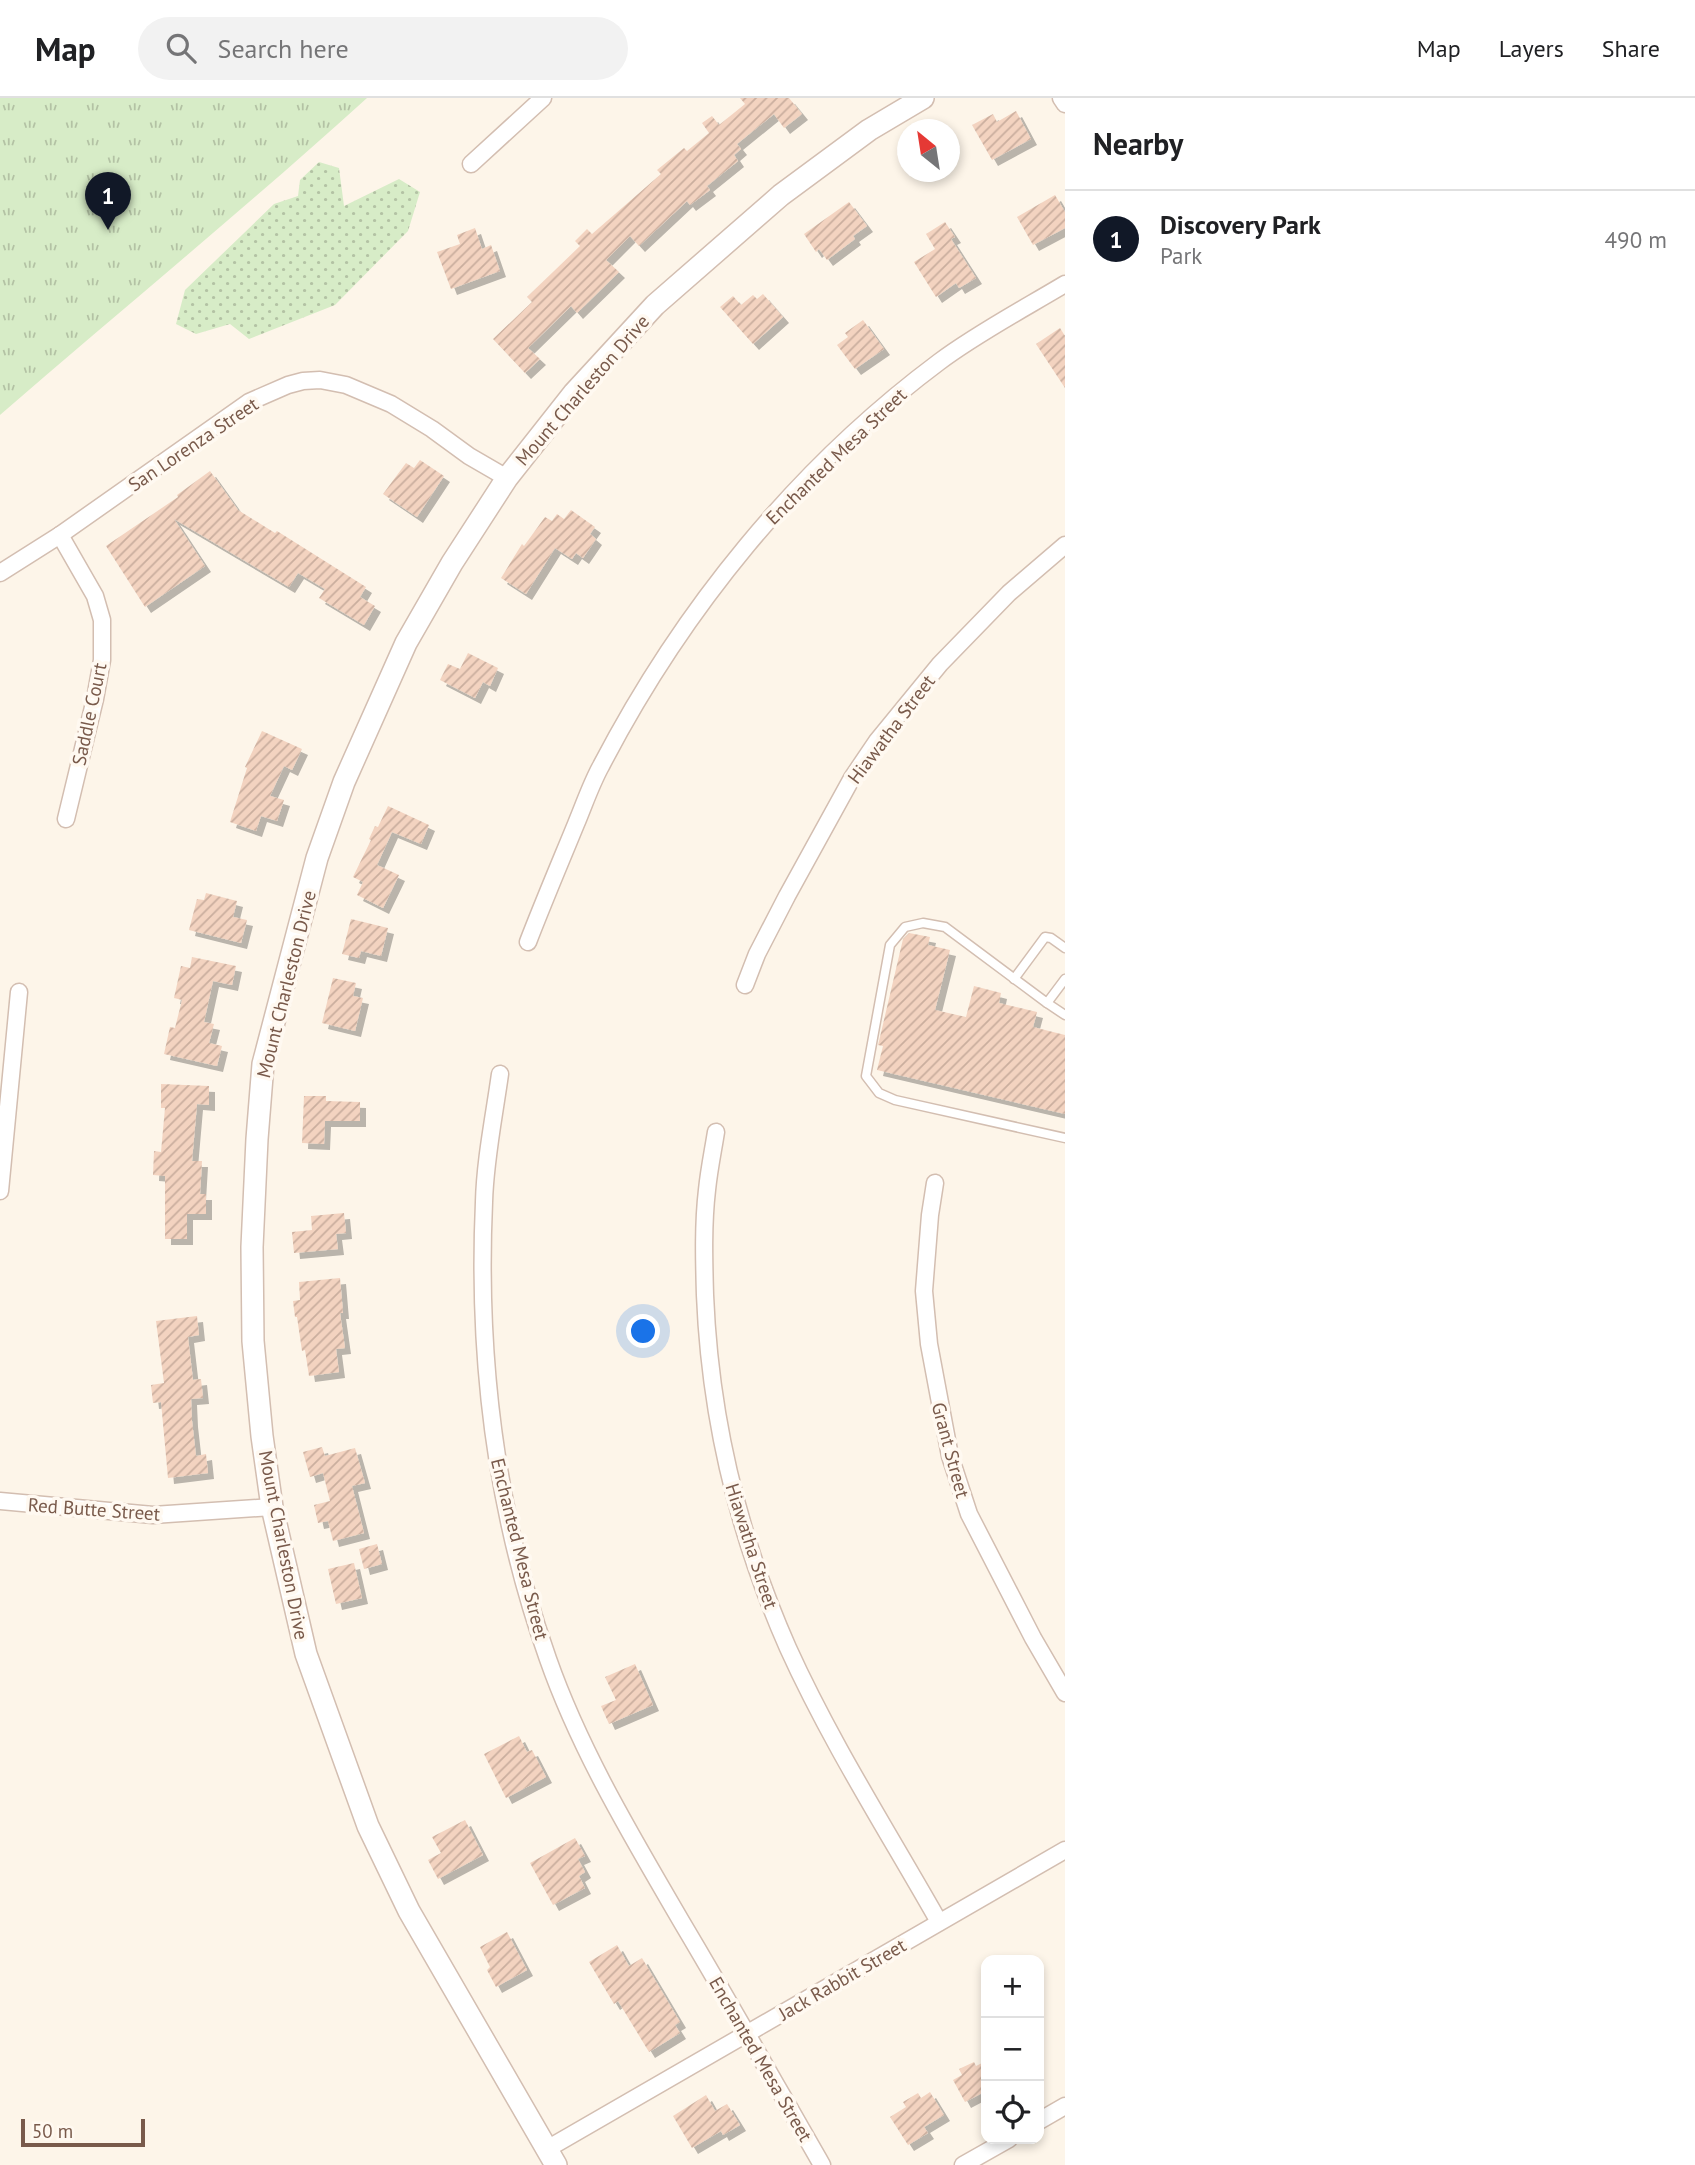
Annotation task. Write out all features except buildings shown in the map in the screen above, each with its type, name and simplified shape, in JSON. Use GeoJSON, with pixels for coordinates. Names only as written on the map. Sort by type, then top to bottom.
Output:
{"type":"FeatureCollection","features":[{"type":"Feature","properties":{"kind":"street"},"geometry":{"type":"LineString","coordinates":[[471,164],[543,98]]}},
{"type":"Feature","properties":{"kind":"street","name":"Mount Charleston Drive"},"geometry":{"type":"LineString","coordinates":[[551,2157],[409,1911],[368,1826],[306,1654],[272,1507],[253,1341],[252,1247],[263,1064],[317,858],[344,782],[406,643],[452,563],[507,478],[574,393],[655,305],[781,195],[869,130],[923,98]]}},
{"type":"Feature","properties":{"kind":"street"},"geometry":{"type":"LineString","coordinates":[[1061,98],[1065,104]]}},
{"type":"Feature","properties":{"kind":"street","name":"Enchanted Mesa Street"},"geometry":{"type":"LineString","coordinates":[[528,942],[599,768],[660,663],[690,618],[743,550],[800,486],[890,401],[941,360],[1065,284]]}},
{"type":"Feature","properties":{"kind":"street","name":"San Lorenza Street"},"geometry":{"type":"LineString","coordinates":[[0,573],[60,535],[249,402],[303,381],[320,380],[346,385],[391,404],[507,478]]}},
{"type":"Feature","properties":{"kind":"street","name":"Saddle Court"},"geometry":{"type":"LineString","coordinates":[[60,535],[95,596],[102,620],[102,660],[95,699],[66,819]]}},
{"type":"Feature","properties":{"kind":"street","name":"Hiawatha Street"},"geometry":{"type":"LineString","coordinates":[[744,985],[786,896],[852,778],[877,741],[940,664],[1009,593],[1065,545]]}},
{"type":"Feature","properties":{"kind":"street"},"geometry":{"type":"LineString","coordinates":[[0,1191],[19,992]]}},
{"type":"Feature","properties":{"kind":"street","name":"Enchanted Mesa Street"},"geometry":{"type":"LineString","coordinates":[[500,1074],[484,1199],[481,1309],[500,1482],[523,1580],[548,1660],[584,1746],[633,1839],[822,2165]]}},
{"type":"Feature","properties":{"kind":"street","name":"Hiawatha Street"},"geometry":{"type":"LineString","coordinates":[[716,1132],[706,1190],[704,1242],[707,1343],[718,1430],[733,1495],[765,1591],[789,1650],[829,1728],[939,1922]]}},
{"type":"Feature","properties":{"kind":"street","name":"Grant Street"},"geometry":{"type":"LineString","coordinates":[[935,1183],[925,1292],[929,1344],[950,1456],[969,1514],[1033,1638],[1065,1693]]}},
{"type":"Feature","properties":{"kind":"street","name":"Red Butte Street"},"geometry":{"type":"LineString","coordinates":[[0,1501],[153,1515],[272,1507]]}},
{"type":"Feature","properties":{"kind":"street","name":"Jack Rabbit Street"},"geometry":{"type":"LineString","coordinates":[[551,2157],[748,2034],[1065,1850]]}},
{"type":"Feature","properties":{"kind":"street"},"geometry":{"type":"LineString","coordinates":[[1044,2119],[1065,2106]]}},
{"type":"Feature","properties":{"kind":"street"},"geometry":{"type":"LineString","coordinates":[[963,2165],[1000,2144]]}},
{"type":"Feature","properties":{"kind":"lane"},"geometry":{"type":"LineString","coordinates":[[1065,1015],[945,927],[923,923],[905,927],[890,945],[866,1076],[878,1093],[895,1100],[1065,1138]]}},
{"type":"Feature","properties":{"kind":"lane"},"geometry":{"type":"LineString","coordinates":[[1014,979],[1045,937],[1051,937],[1065,948]]}},
{"type":"Feature","properties":{"kind":"lane"},"geometry":{"type":"LineString","coordinates":[[1047,1003],[1065,979]]}},
{"type":"Feature","properties":{"kind":"green space"},"geometry":{"type":"Polygon","coordinates":[[[0,98],[367,98],[0,415],[0,98]]]}},
{"type":"Feature","properties":{"kind":"green space"},"geometry":{"type":"Polygon","coordinates":[[[319,162],[339,168],[344,206],[399,179],[420,192],[408,231],[335,305],[249,339],[230,324],[196,334],[176,324],[185,290],[274,204],[298,196],[300,180],[319,162]]]}},
{"type":"Feature","properties":{"kind":"place","name":"Discovery Park"},"geometry":{"type":"Point","coordinates":[108,230]}}]}
